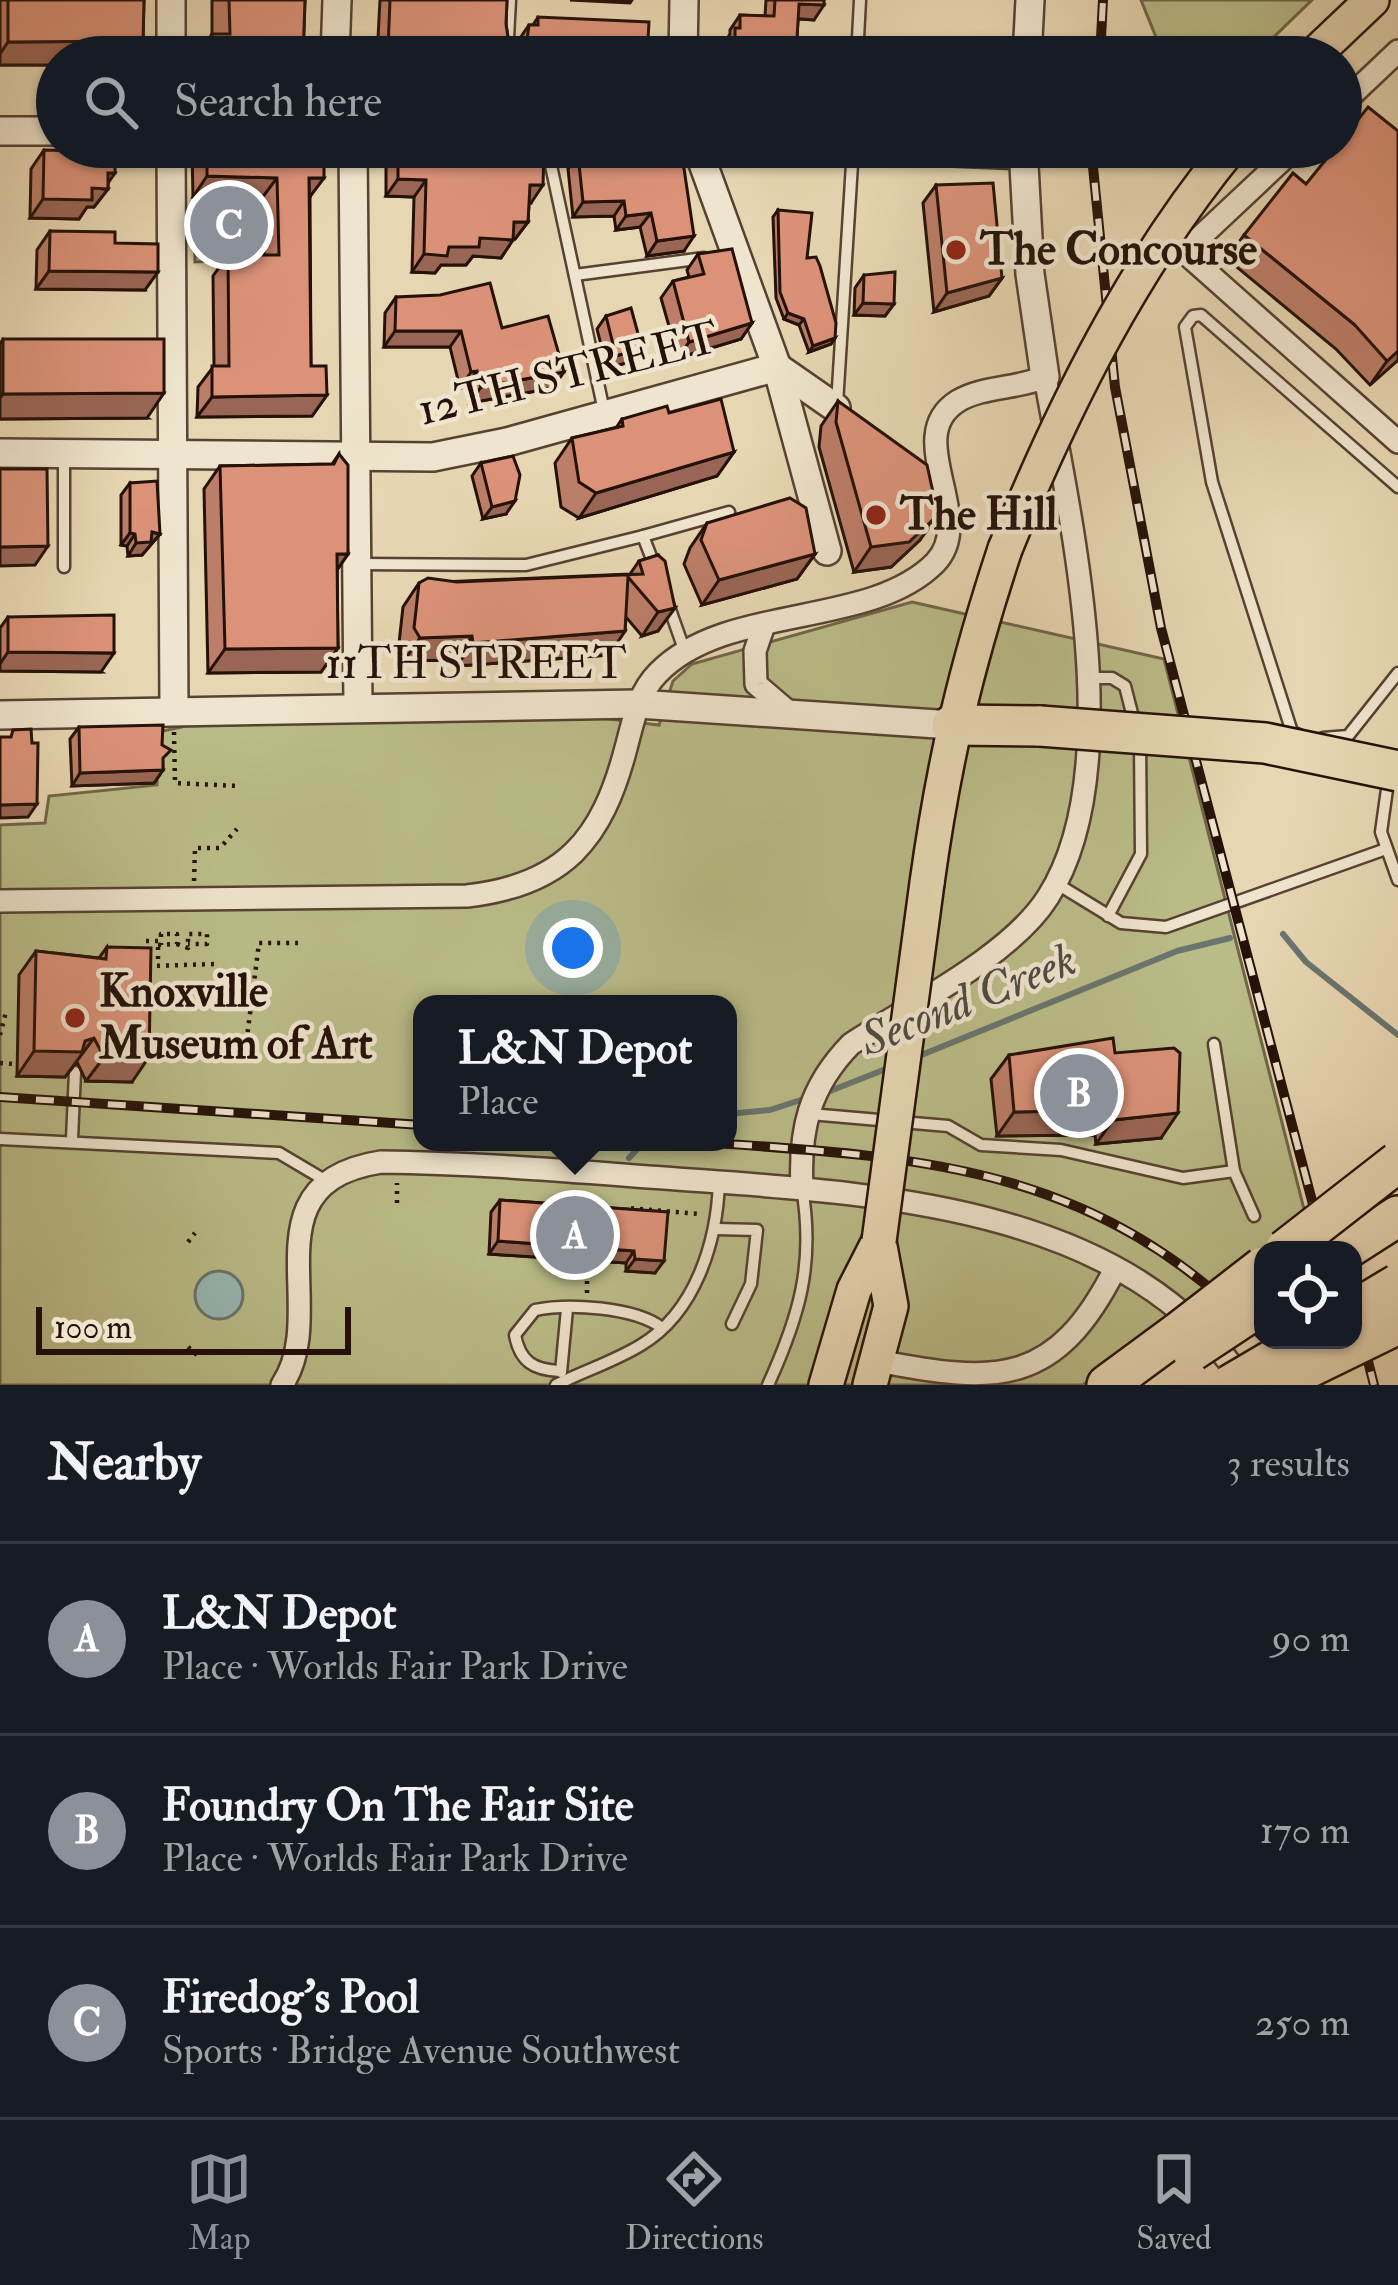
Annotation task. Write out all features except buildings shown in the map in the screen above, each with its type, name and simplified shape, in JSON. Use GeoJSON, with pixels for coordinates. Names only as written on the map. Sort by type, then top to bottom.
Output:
{"type":"FeatureCollection","features":[{"type":"Feature","properties":{"kind":"highway"},"geometry":{"type":"LineString","coordinates":[[952,725],[1040,726],[1398,754]]}},
{"type":"Feature","properties":{"kind":"highway"},"geometry":{"type":"LineString","coordinates":[[1265,742],[1398,771]]}},
{"type":"Feature","properties":{"kind":"highway"},"geometry":{"type":"LineString","coordinates":[[1297,1241],[1398,1162]]}},
{"type":"Feature","properties":{"kind":"highway"},"geometry":{"type":"LineString","coordinates":[[1359,1241],[1398,1216]]}},
{"type":"Feature","properties":{"kind":"highway"},"geometry":{"type":"LineString","coordinates":[[1131,1385],[1186,1341],[1254,1276]]}},
{"type":"Feature","properties":{"kind":"highway"},"geometry":{"type":"LineString","coordinates":[[1362,1306],[1398,1284]]}},
{"type":"Feature","properties":{"kind":"highway"},"geometry":{"type":"LineString","coordinates":[[1107,1385],[1254,1308]]}},
{"type":"Feature","properties":{"kind":"highway"},"geometry":{"type":"LineString","coordinates":[[1273,1385],[1398,1324]]}},
{"type":"Feature","properties":{"kind":"highway"},"geometry":{"type":"LineString","coordinates":[[1231,1385],[1290,1349]]}},
{"type":"Feature","properties":{"kind":"main road"},"geometry":{"type":"LineString","coordinates":[[1334,36],[1372,0]]}},
{"type":"Feature","properties":{"kind":"main road"},"geometry":{"type":"LineString","coordinates":[[840,1347],[874,1373],[891,1306],[879,1241],[933,839],[952,725],[1005,549],[1090,359],[1156,249],[1216,168]]}},
{"type":"Feature","properties":{"kind":"main road"},"geometry":{"type":"LineString","coordinates":[[826,1385],[854,1290],[879,1241]]}},
{"type":"Feature","properties":{"kind":"street"},"geometry":{"type":"LineString","coordinates":[[171,0],[171,36]]}},
{"type":"Feature","properties":{"kind":"street"},"geometry":{"type":"LineString","coordinates":[[336,36],[338,0]]}},
{"type":"Feature","properties":{"kind":"street"},"geometry":{"type":"LineString","coordinates":[[684,36],[685,0]]}},
{"type":"Feature","properties":{"kind":"street"},"geometry":{"type":"LineString","coordinates":[[1029,36],[1030,0]]}},
{"type":"Feature","properties":{"kind":"street"},"geometry":{"type":"LineString","coordinates":[[1362,85],[1398,51]]}},
{"type":"Feature","properties":{"kind":"street"},"geometry":{"type":"LineString","coordinates":[[0,131],[36,131]]}},
{"type":"Feature","properties":{"kind":"street"},"geometry":{"type":"LineString","coordinates":[[171,168],[174,720]]}},
{"type":"Feature","properties":{"kind":"street"},"geometry":{"type":"LineString","coordinates":[[353,168],[358,706]]}},
{"type":"Feature","properties":{"kind":"street"},"geometry":{"type":"LineString","coordinates":[[705,168],[777,367],[827,551]]}},
{"type":"Feature","properties":{"kind":"street"},"geometry":{"type":"LineString","coordinates":[[802,1188],[800,1132],[829,1066],[851,1044],[1008,940],[1048,898],[1073,836],[1088,764],[1083,609],[1030,274],[1024,168]]}},
{"type":"Feature","properties":{"kind":"street"},"geometry":{"type":"LineString","coordinates":[[1274,168],[1196,241],[1191,259],[1398,442]]}},
{"type":"Feature","properties":{"kind":"street","name":"12TH STREET"},"geometry":{"type":"LineString","coordinates":[[0,453],[433,457],[507,442],[604,411],[777,367],[844,413]]}},
{"type":"Feature","properties":{"kind":"street"},"geometry":{"type":"LineString","coordinates":[[0,901],[503,892],[541,878],[590,838],[609,807],[638,704],[659,671],[686,655],[764,625],[911,584],[940,558],[949,532],[936,452],[938,424],[959,400],[1045,377]]}},
{"type":"Feature","properties":{"kind":"street"},"geometry":{"type":"LineString","coordinates":[[764,625],[754,651],[755,684],[793,715]]}},
{"type":"Feature","properties":{"kind":"street","name":"11TH STREET"},"geometry":{"type":"LineString","coordinates":[[0,716],[174,720],[358,706],[638,704],[952,725]]}},
{"type":"Feature","properties":{"kind":"street"},"geometry":{"type":"LineString","coordinates":[[282,1385],[292,1370],[297,1337],[298,1229],[328,1182],[353,1166],[381,1162],[802,1188],[942,1208],[1026,1232],[1115,1269],[1181,1314],[1228,1358],[1246,1385]]}},
{"type":"Feature","properties":{"kind":"street"},"geometry":{"type":"LineString","coordinates":[[874,1373],[959,1382],[1026,1371],[1057,1353],[1083,1327],[1115,1269]]}},
{"type":"Feature","properties":{"kind":"lane"},"geometry":{"type":"LineString","coordinates":[[508,36],[510,0]]}},
{"type":"Feature","properties":{"kind":"lane"},"geometry":{"type":"LineString","coordinates":[[858,36],[860,0]]}},
{"type":"Feature","properties":{"kind":"lane"},"geometry":{"type":"LineString","coordinates":[[552,168],[604,411]]}},
{"type":"Feature","properties":{"kind":"lane"},"geometry":{"type":"LineString","coordinates":[[844,413],[852,168]]}},
{"type":"Feature","properties":{"kind":"lane"},"geometry":{"type":"LineString","coordinates":[[574,275],[737,254]]}},
{"type":"Feature","properties":{"kind":"lane"},"geometry":{"type":"LineString","coordinates":[[1398,487],[1201,315],[1192,316],[1185,327],[1212,482],[1292,732],[1327,739],[1348,736],[1398,673]]}},
{"type":"Feature","properties":{"kind":"lane"},"geometry":{"type":"LineString","coordinates":[[64,453],[64,567]]}},
{"type":"Feature","properties":{"kind":"lane"},"geometry":{"type":"LineString","coordinates":[[356,564],[526,565],[729,512]]}},
{"type":"Feature","properties":{"kind":"lane"},"geometry":{"type":"LineString","coordinates":[[644,536],[657,572]]}},
{"type":"Feature","properties":{"kind":"lane"},"geometry":{"type":"LineString","coordinates":[[664,591],[686,655]]}},
{"type":"Feature","properties":{"kind":"lane"},"geometry":{"type":"LineString","coordinates":[[1085,678],[1112,678],[1125,686],[1141,748],[1141,854],[1108,916]]}},
{"type":"Feature","properties":{"kind":"lane"},"geometry":{"type":"LineString","coordinates":[[1398,754],[1383,801],[1386,849],[1398,880]]}},
{"type":"Feature","properties":{"kind":"lane"},"geometry":{"type":"LineString","coordinates":[[1054,882],[1108,916],[1141,927],[1166,927],[1386,849]]}},
{"type":"Feature","properties":{"kind":"lane"},"geometry":{"type":"LineString","coordinates":[[1214,1044],[1234,1171],[1253,1216]]}},
{"type":"Feature","properties":{"kind":"lane"},"geometry":{"type":"LineString","coordinates":[[72,1139],[75,1072]]}},
{"type":"Feature","properties":{"kind":"lane"},"geometry":{"type":"LineString","coordinates":[[808,1110],[949,1126],[981,1145],[1061,1150],[1183,1178],[1234,1171]]}},
{"type":"Feature","properties":{"kind":"lane"},"geometry":{"type":"LineString","coordinates":[[0,1139],[72,1139],[279,1153],[328,1182]]}},
{"type":"Feature","properties":{"kind":"lane"},"geometry":{"type":"LineString","coordinates":[[662,1328],[647,1318],[535,1310],[515,1335],[526,1361],[560,1379],[642,1345],[662,1328],[704,1267],[716,1228],[719,1182]]}},
{"type":"Feature","properties":{"kind":"lane"},"geometry":{"type":"LineString","coordinates":[[768,1385],[805,1294],[808,1240],[802,1188]]}},
{"type":"Feature","properties":{"kind":"lane"},"geometry":{"type":"LineString","coordinates":[[716,1228],[757,1230],[751,1283],[732,1324]]}},
{"type":"Feature","properties":{"kind":"lane"},"geometry":{"type":"LineString","coordinates":[[560,1379],[567,1309]]}},
{"type":"Feature","properties":{"kind":"path"},"geometry":{"type":"LineString","coordinates":[[174,720],[175,783],[238,786]]}},
{"type":"Feature","properties":{"kind":"path"},"geometry":{"type":"LineString","coordinates":[[194,880],[195,848],[220,848],[237,829]]}},
{"type":"Feature","properties":{"kind":"path"},"geometry":{"type":"LineString","coordinates":[[148,984],[146,941],[159,945],[188,941]]}},
{"type":"Feature","properties":{"kind":"path"},"geometry":{"type":"LineString","coordinates":[[149,1024],[149,1044],[246,1045],[259,943],[298,943]]}},
{"type":"Feature","properties":{"kind":"path"},"geometry":{"type":"LineString","coordinates":[[158,964],[159,945]]}},
{"type":"Feature","properties":{"kind":"path"},"geometry":{"type":"LineString","coordinates":[[148,964],[217,964]]}},
{"type":"Feature","properties":{"kind":"path"},"geometry":{"type":"LineString","coordinates":[[0,1035],[4,1013]]}},
{"type":"Feature","properties":{"kind":"path"},"geometry":{"type":"LineString","coordinates":[[0,1063],[14,1064]]}},
{"type":"Feature","properties":{"kind":"path"},"geometry":{"type":"LineString","coordinates":[[397,1203],[398,1178]]}},
{"type":"Feature","properties":{"kind":"path"},"geometry":{"type":"LineString","coordinates":[[627,1222],[628,1208],[700,1214]]}},
{"type":"Feature","properties":{"kind":"path"},"geometry":{"type":"LineString","coordinates":[[188,1242],[195,1233]]}},
{"type":"Feature","properties":{"kind":"path"},"geometry":{"type":"LineString","coordinates":[[586,1311],[587,1261]]}},
{"type":"Feature","properties":{"kind":"path"},"geometry":{"type":"LineString","coordinates":[[188,1347],[200,1358]]}},
{"type":"Feature","properties":{"kind":"green space"},"geometry":{"type":"Polygon","coordinates":[[[1141,0],[1312,0],[1275,36],[1156,36],[1141,0]]]}},
{"type":"Feature","properties":{"kind":"green space"},"geometry":{"type":"Polygon","coordinates":[[[263,199],[264,267],[218,268],[217,261],[195,262],[194,201],[263,199]]]}},
{"type":"Feature","properties":{"kind":"green space"},"geometry":{"type":"Polygon","coordinates":[[[912,602],[1164,659],[1306,1217],[1274,1241],[1254,1241],[1254,1256],[1083,1385],[0,1385],[0,825],[45,823],[49,796],[157,785],[158,732],[186,726],[585,716],[659,725],[673,681],[692,664],[912,602]]]}},
{"type":"Feature","properties":{"kind":"water"},"geometry":{"type":"Polygon","coordinates":[[[219,1271],[236,1278],[243,1295],[236,1312],[219,1319],[202,1312],[195,1295],[202,1278],[219,1271]]]}},
{"type":"Feature","properties":{"kind":"waterway","name":"Second Creek"},"geometry":{"type":"LineString","coordinates":[[1283,934],[1306,962],[1398,1035]]}},
{"type":"Feature","properties":{"kind":"waterway","name":"Second Creek"},"geometry":{"type":"LineString","coordinates":[[914,1058],[1177,951],[1230,938]]}},
{"type":"Feature","properties":{"kind":"waterway","name":"Second Creek"},"geometry":{"type":"LineString","coordinates":[[825,1093],[891,1067]]}},
{"type":"Feature","properties":{"kind":"waterway","name":"Second Creek"},"geometry":{"type":"LineString","coordinates":[[737,1113],[770,1110],[807,1098]]}},
{"type":"Feature","properties":{"kind":"waterway","name":"Second Creek"},"geometry":{"type":"LineString","coordinates":[[629,1158],[636,1151]]}},
{"type":"Feature","properties":{"kind":"railway"},"geometry":{"type":"LineString","coordinates":[[1101,36],[1103,0]]}},
{"type":"Feature","properties":{"kind":"railway"},"geometry":{"type":"LineString","coordinates":[[1093,168],[1115,387],[1161,628],[1323,1241]]}},
{"type":"Feature","properties":{"kind":"railway"},"geometry":{"type":"LineString","coordinates":[[0,1097],[413,1124]]}},
{"type":"Feature","properties":{"kind":"railway"},"geometry":{"type":"LineString","coordinates":[[737,1145],[932,1165],[1003,1181],[1070,1204],[1136,1236],[1200,1280],[1254,1329]]}},
{"type":"Feature","properties":{"kind":"railway"},"geometry":{"type":"LineString","coordinates":[[1362,1338],[1374,1385]]}},
{"type":"Feature","properties":{"kind":"railway"},"geometry":{"type":"LineString","coordinates":[[1274,1349],[1308,1385]]}},
{"type":"Feature","properties":{"kind":"place","name":"Firedog's Pool"},"geometry":{"type":"Point","coordinates":[229,225]}},
{"type":"Feature","properties":{"kind":"place","name":"The Concourse"},"geometry":{"type":"Point","coordinates":[956,250]}},
{"type":"Feature","properties":{"kind":"place","name":"The Hill"},"geometry":{"type":"Point","coordinates":[876,515]}},
{"type":"Feature","properties":{"kind":"place","name":"Knoxville Museum of Art"},"geometry":{"type":"Point","coordinates":[75,1018]}},
{"type":"Feature","properties":{"kind":"place","name":"Foundry On The Fair Site"},"geometry":{"type":"Point","coordinates":[1079,1093]}},
{"type":"Feature","properties":{"kind":"place","name":"L&N Depot"},"geometry":{"type":"Point","coordinates":[575,1235]}}]}
